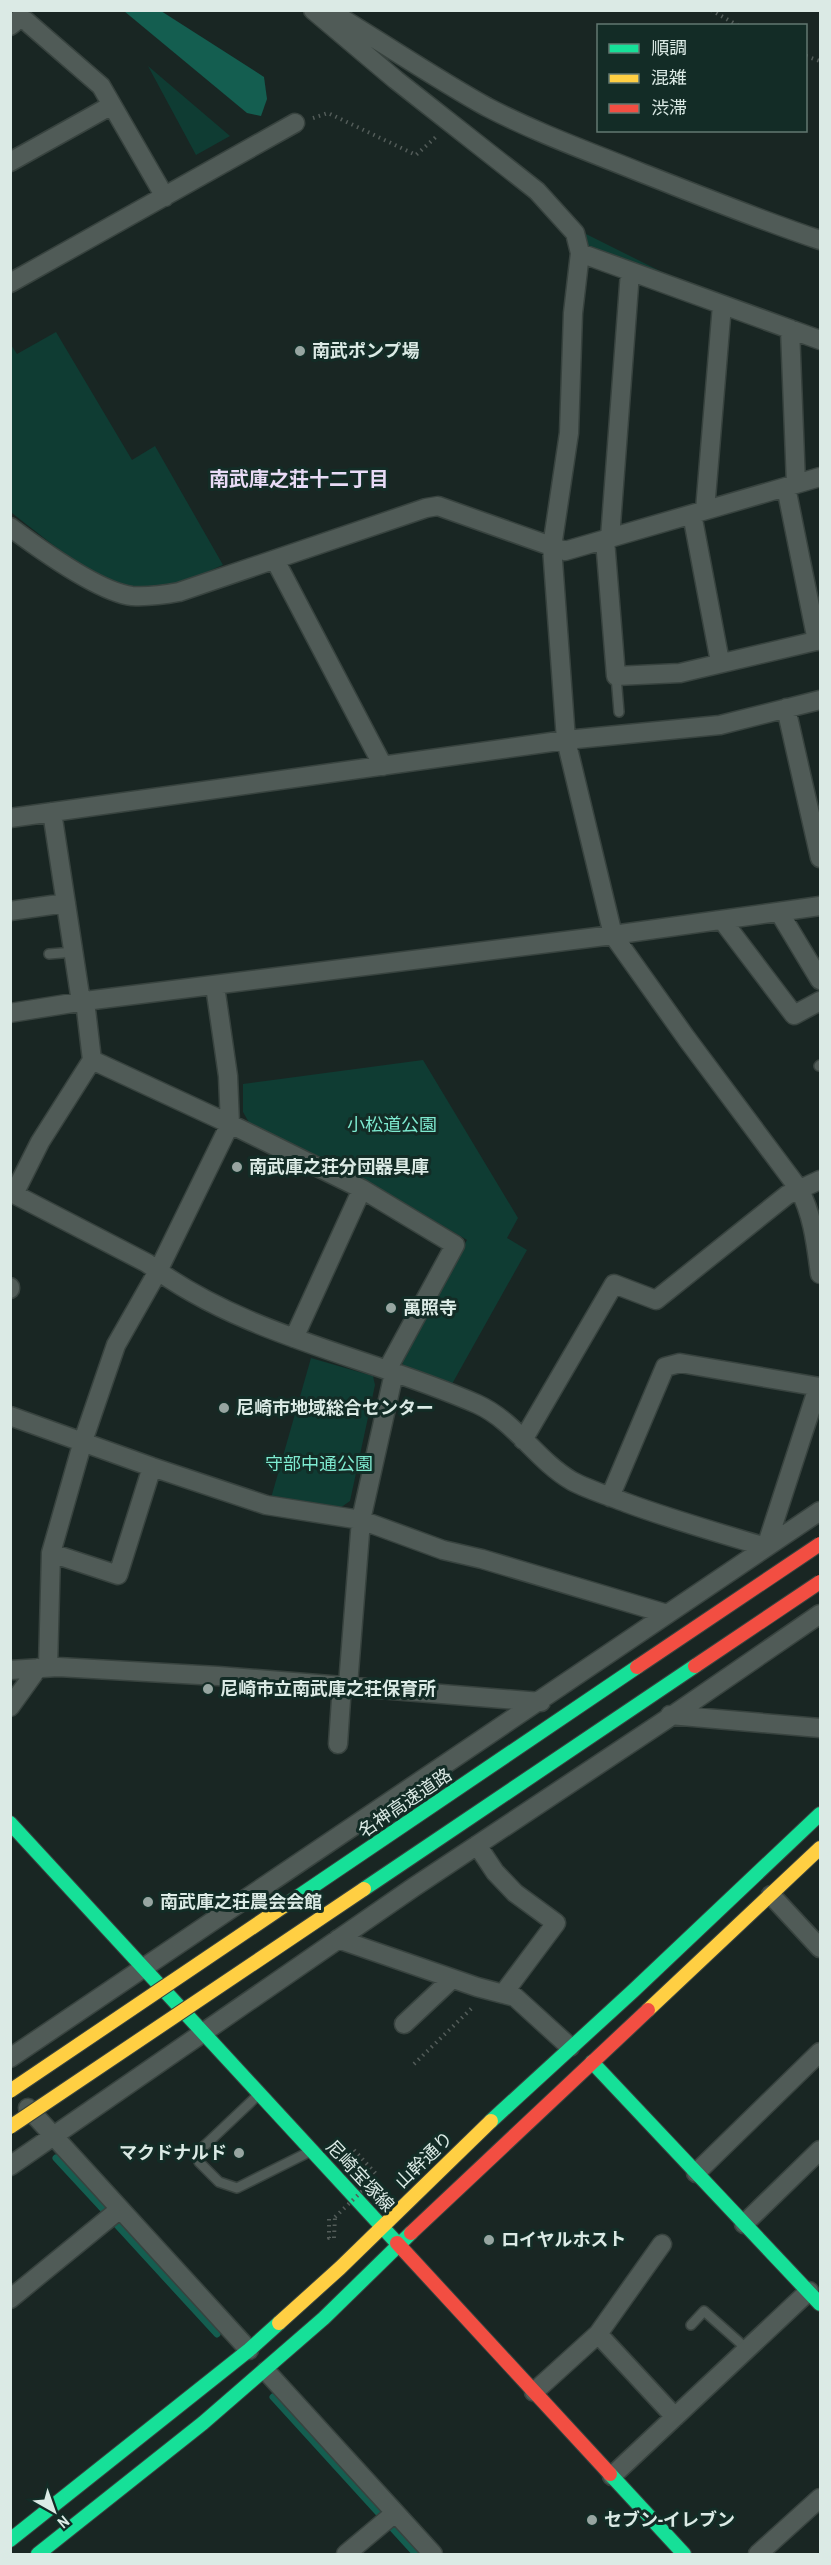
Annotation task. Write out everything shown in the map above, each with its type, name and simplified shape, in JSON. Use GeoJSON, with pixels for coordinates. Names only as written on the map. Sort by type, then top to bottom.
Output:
{"type":"FeatureCollection","features":[{"type":"Feature","properties":{"kind":"main road","name":"名神高速道路"},"geometry":{"type":"LineString","coordinates":[[10,2089],[820,1544]]}},
{"type":"Feature","properties":{"kind":"main road"},"geometry":{"type":"LineString","coordinates":[[10,2127],[820,1582]]}},
{"type":"Feature","properties":{"kind":"main road","name":"山幹通り"},"geometry":{"type":"LineString","coordinates":[[10,2540],[249,2350],[340,2268],[381,2226],[570,2047],[820,1814]]}},
{"type":"Feature","properties":{"kind":"main road","name":"尼崎宝塚線"},"geometry":{"type":"LineString","coordinates":[[13,1829],[684,2554]]}},
{"type":"Feature","properties":{"kind":"main road"},"geometry":{"type":"LineString","coordinates":[[38,2554],[266,2371],[820,1848]]}},
{"type":"Feature","properties":{"kind":"main road"},"geometry":{"type":"LineString","coordinates":[[592,2062],[815,2298]]}},
{"type":"Feature","properties":{"kind":"street"},"geometry":{"type":"LineString","coordinates":[[313,10],[537,191],[575,233],[580,253],[573,313],[569,433],[552,548],[566,740],[613,935],[799,1189],[806,1202],[818,1245],[820,1274]]}},
{"type":"Feature","properties":{"kind":"street"},"geometry":{"type":"LineString","coordinates":[[328,10],[411,63],[487,107],[529,127],[766,222],[820,240]]}},
{"type":"Feature","properties":{"kind":"street"},"geometry":{"type":"LineString","coordinates":[[10,26],[19,19],[26,21],[101,86],[165,197]]}},
{"type":"Feature","properties":{"kind":"street"},"geometry":{"type":"LineString","coordinates":[[10,162],[112,105]]}},
{"type":"Feature","properties":{"kind":"street"},"geometry":{"type":"LineString","coordinates":[[10,283],[295,123]]}},
{"type":"Feature","properties":{"kind":"street"},"geometry":{"type":"LineString","coordinates":[[580,253],[820,340]]}},
{"type":"Feature","properties":{"kind":"street"},"geometry":{"type":"LineString","coordinates":[[630,272],[608,539],[616,676],[680,673],[819,640],[791,486],[790,329]]}},
{"type":"Feature","properties":{"kind":"street"},"geometry":{"type":"LineString","coordinates":[[720,662],[699,512],[722,305]]}},
{"type":"Feature","properties":{"kind":"street"},"geometry":{"type":"LineString","coordinates":[[10,527],[33,544],[108,589],[130,596],[156,596],[179,592],[426,508],[438,506],[565,551],[820,477]]}},
{"type":"Feature","properties":{"kind":"street"},"geometry":{"type":"LineString","coordinates":[[275,560],[383,766]]}},
{"type":"Feature","properties":{"kind":"street"},"geometry":{"type":"LineString","coordinates":[[10,818],[566,740],[720,724],[820,700]]}},
{"type":"Feature","properties":{"kind":"street"},"geometry":{"type":"LineString","coordinates":[[786,708],[820,858]]}},
{"type":"Feature","properties":{"kind":"street"},"geometry":{"type":"LineString","coordinates":[[52,812],[92,1060],[40,1142],[12,1193],[147,1263],[200,1297],[250,1321],[391,1371],[480,1406],[512,1428],[552,1468],[574,1482],[610,1497],[766,1547]]}},
{"type":"Feature","properties":{"kind":"street"},"geometry":{"type":"LineString","coordinates":[[10,911],[66,903]]}},
{"type":"Feature","properties":{"kind":"street"},"geometry":{"type":"LineString","coordinates":[[10,1013],[83,1001],[613,935],[820,906]]}},
{"type":"Feature","properties":{"kind":"street"},"geometry":{"type":"LineString","coordinates":[[779,912],[820,980]]}},
{"type":"Feature","properties":{"kind":"street"},"geometry":{"type":"LineString","coordinates":[[722,920],[794,1015],[820,1001]]}},
{"type":"Feature","properties":{"kind":"street"},"geometry":{"type":"LineString","coordinates":[[10,1707],[43,1668],[51,1553],[83,1441],[117,1346],[158,1271],[230,1124],[228,1076],[215,986]]}},
{"type":"Feature","properties":{"kind":"street"},"geometry":{"type":"LineString","coordinates":[[92,1060],[362,1189],[454,1245],[391,1371],[361,1521],[338,1744]]}},
{"type":"Feature","properties":{"kind":"street"},"geometry":{"type":"LineString","coordinates":[[523,1440],[614,1284],[656,1300],[773,1204],[820,1180]]}},
{"type":"Feature","properties":{"kind":"street"},"geometry":{"type":"LineString","coordinates":[[294,1338],[362,1189]]}},
{"type":"Feature","properties":{"kind":"street"},"geometry":{"type":"LineString","coordinates":[[610,1497],[665,1366],[680,1363],[819,1387],[766,1547]]}},
{"type":"Feature","properties":{"kind":"street"},"geometry":{"type":"LineString","coordinates":[[10,1416],[266,1505],[361,1521],[443,1550],[482,1559],[667,1614]]}},
{"type":"Feature","properties":{"kind":"street"},"geometry":{"type":"LineString","coordinates":[[51,1553],[118,1575],[152,1467]]}},
{"type":"Feature","properties":{"kind":"street"},"geometry":{"type":"LineString","coordinates":[[10,2058],[820,1510]]}},
{"type":"Feature","properties":{"kind":"street"},"geometry":{"type":"LineString","coordinates":[[10,2166],[331,1944],[820,1614]]}},
{"type":"Feature","properties":{"kind":"street"},"geometry":{"type":"LineString","coordinates":[[10,1670],[43,1668],[345,1685],[820,1728]]}},
{"type":"Feature","properties":{"kind":"street"},"geometry":{"type":"LineString","coordinates":[[477,1845],[495,1872],[515,1893],[556,1923],[496,1993]]}},
{"type":"Feature","properties":{"kind":"street"},"geometry":{"type":"LineString","coordinates":[[273,1880],[331,1944],[515,1997],[570,2047]]}},
{"type":"Feature","properties":{"kind":"street"},"geometry":{"type":"LineString","coordinates":[[771,1895],[820,1948]]}},
{"type":"Feature","properties":{"kind":"street"},"geometry":{"type":"LineString","coordinates":[[404,2024],[452,1979]]}},
{"type":"Feature","properties":{"kind":"street"},"geometry":{"type":"LineString","coordinates":[[696,2172],[820,2052]]}},
{"type":"Feature","properties":{"kind":"street"},"geometry":{"type":"LineString","coordinates":[[10,2089],[249,2350]]}},
{"type":"Feature","properties":{"kind":"street"},"geometry":{"type":"LineString","coordinates":[[744,2224],[820,2150]]}},
{"type":"Feature","properties":{"kind":"street"},"geometry":{"type":"LineString","coordinates":[[10,2300],[120,2209]]}},
{"type":"Feature","properties":{"kind":"street"},"geometry":{"type":"LineString","coordinates":[[534,2392],[598,2334],[662,2244]]}},
{"type":"Feature","properties":{"kind":"street"},"geometry":{"type":"LineString","coordinates":[[612,2476],[747,2349],[815,2298]]}},
{"type":"Feature","properties":{"kind":"street"},"geometry":{"type":"LineString","coordinates":[[598,2334],[675,2417]]}},
{"type":"Feature","properties":{"kind":"street"},"geometry":{"type":"LineString","coordinates":[[266,2371],[388,2519],[433,2554]]}},
{"type":"Feature","properties":{"kind":"street"},"geometry":{"type":"LineString","coordinates":[[758,2554],[820,2498]]}},
{"type":"Feature","properties":{"kind":"street"},"geometry":{"type":"LineString","coordinates":[[346,2554],[388,2519]]}},
{"type":"Feature","properties":{"kind":"lane"},"geometry":{"type":"LineString","coordinates":[[616,676],[619,712]]}},
{"type":"Feature","properties":{"kind":"lane"},"geometry":{"type":"LineString","coordinates":[[49,954],[74,952]]}},
{"type":"Feature","properties":{"kind":"lane"},"geometry":{"type":"LineString","coordinates":[[260,2094],[200,2150],[199,2162],[219,2182],[237,2188],[312,2150]]}},
{"type":"Feature","properties":{"kind":"lane"},"geometry":{"type":"LineString","coordinates":[[691,2325],[704,2311],[747,2349]]}},
{"type":"Feature","properties":{"kind":"path"},"geometry":{"type":"LineString","coordinates":[[711,10],[736,24]]}},
{"type":"Feature","properties":{"kind":"path"},"geometry":{"type":"LineString","coordinates":[[295,123],[328,113],[416,155],[452,123]]}},
{"type":"Feature","properties":{"kind":"path"},"geometry":{"type":"LineString","coordinates":[[414,2064],[496,1993]]}},
{"type":"Feature","properties":{"kind":"path"},"geometry":{"type":"LineString","coordinates":[[329,2219],[329,2238],[334,2238],[335,2217],[378,2176],[354,2150]]}},
{"type":"Feature","properties":{"kind":"green space"},"geometry":{"type":"Polygon","coordinates":[[[148,66],[230,136],[196,155],[148,66]]]}},
{"type":"Feature","properties":{"kind":"green space"},"geometry":{"type":"Polygon","coordinates":[[[582,232],[700,291],[585,249],[582,232]]]}},
{"type":"Feature","properties":{"kind":"green space"},"geometry":{"type":"Polygon","coordinates":[[[56,332],[132,460],[155,446],[223,565],[170,587],[153,590],[134,588],[115,582],[78,562],[12,513],[11,345],[17,354],[56,332]]]}},
{"type":"Feature","properties":{"kind":"green space","name":"小松道公園"},"geometry":{"type":"Polygon","coordinates":[[[423,1060],[518,1218],[507,1238],[527,1250],[452,1384],[404,1367],[401,1358],[467,1240],[345,1168],[251,1126],[243,1112],[243,1084],[423,1060]]]}},
{"type":"Feature","properties":{"kind":"green space","name":"守部中通公園"},"geometry":{"type":"Polygon","coordinates":[[[311,1358],[373,1376],[375,1385],[350,1501],[340,1508],[271,1498],[311,1358]]]}},
{"type":"Feature","properties":{"kind":"shaded area"},"geometry":{"type":"Polygon","coordinates":[[[124,11],[161,11],[264,77],[267,99],[261,116],[247,113],[124,11]]]}},
{"type":"Feature","properties":{"kind":"waterway"},"geometry":{"type":"LineString","coordinates":[[56,2158],[105,2211]]}},
{"type":"Feature","properties":{"kind":"waterway"},"geometry":{"type":"LineString","coordinates":[[117,2225],[217,2334]]}},
{"type":"Feature","properties":{"kind":"waterway"},"geometry":{"type":"LineString","coordinates":[[273,2397],[416,2554]]}},
{"type":"Feature","properties":{"kind":"traffic: fast"},"geometry":{"type":"LineString","coordinates":[[364,1889],[695,1666]]}},
{"type":"Feature","properties":{"kind":"traffic: fast"},"geometry":{"type":"LineString","coordinates":[[284,1906],[637,1667]]}},
{"type":"Feature","properties":{"kind":"traffic: fast"},"geometry":{"type":"LineString","coordinates":[[491,2121],[633,1991],[820,1814]]}},
{"type":"Feature","properties":{"kind":"traffic: fast"},"geometry":{"type":"LineString","coordinates":[[10,1823],[397,2243]]}},
{"type":"Feature","properties":{"kind":"traffic: fast"},"geometry":{"type":"LineString","coordinates":[[592,2062],[820,2304]]}},
{"type":"Feature","properties":{"kind":"traffic: fast"},"geometry":{"type":"LineString","coordinates":[[38,2554],[203,2423],[324,2318],[411,2233]]}},
{"type":"Feature","properties":{"kind":"traffic: fast"},"geometry":{"type":"LineString","coordinates":[[10,2540],[249,2350],[279,2323]]}},
{"type":"Feature","properties":{"kind":"traffic: fast"},"geometry":{"type":"LineString","coordinates":[[610,2474],[684,2554]]}},
{"type":"Feature","properties":{"kind":"traffic: slow"},"geometry":{"type":"LineString","coordinates":[[648,2010],[820,1848]]}},
{"type":"Feature","properties":{"kind":"traffic: slow"},"geometry":{"type":"LineString","coordinates":[[10,2127],[364,1889]]}},
{"type":"Feature","properties":{"kind":"traffic: slow"},"geometry":{"type":"LineString","coordinates":[[10,2091],[284,1906]]}},
{"type":"Feature","properties":{"kind":"traffic: slow"},"geometry":{"type":"LineString","coordinates":[[279,2323],[340,2268],[491,2121]]}},
{"type":"Feature","properties":{"kind":"traffic: jam"},"geometry":{"type":"LineString","coordinates":[[637,1667],[820,1544]]}},
{"type":"Feature","properties":{"kind":"traffic: jam"},"geometry":{"type":"LineString","coordinates":[[695,1666],[820,1582]]}},
{"type":"Feature","properties":{"kind":"traffic: jam"},"geometry":{"type":"LineString","coordinates":[[411,2233],[648,2010]]}},
{"type":"Feature","properties":{"kind":"traffic: jam"},"geometry":{"type":"LineString","coordinates":[[397,2243],[610,2474]]}},
{"type":"Feature","properties":{"kind":"place","name":"南武ポンプ場"},"geometry":{"type":"Point","coordinates":[300,351]}},
{"type":"Feature","properties":{"kind":"place","name":"南武庫之荘分団器具庫"},"geometry":{"type":"Point","coordinates":[237,1167]}},
{"type":"Feature","properties":{"kind":"place","name":"萬照寺"},"geometry":{"type":"Point","coordinates":[391,1308]}},
{"type":"Feature","properties":{"kind":"place","name":"尼崎市地域総合センター"},"geometry":{"type":"Point","coordinates":[224,1408]}},
{"type":"Feature","properties":{"kind":"place","name":"尼崎市立南武庫之荘保育所"},"geometry":{"type":"Point","coordinates":[208,1689]}},
{"type":"Feature","properties":{"kind":"place","name":"南武庫之荘農会会館"},"geometry":{"type":"Point","coordinates":[148,1902]}},
{"type":"Feature","properties":{"kind":"place","name":"マクドナルド"},"geometry":{"type":"Point","coordinates":[239,2153]}},
{"type":"Feature","properties":{"kind":"place","name":"ロイヤルホスト"},"geometry":{"type":"Point","coordinates":[489,2240]}},
{"type":"Feature","properties":{"kind":"place","name":"セブン-イレブン"},"geometry":{"type":"Point","coordinates":[592,2520]}},
{"type":"Feature","properties":{"kind":"district","name":"南武庫之荘十二丁目"},"geometry":{"type":"Point","coordinates":[299,479]}}]}
